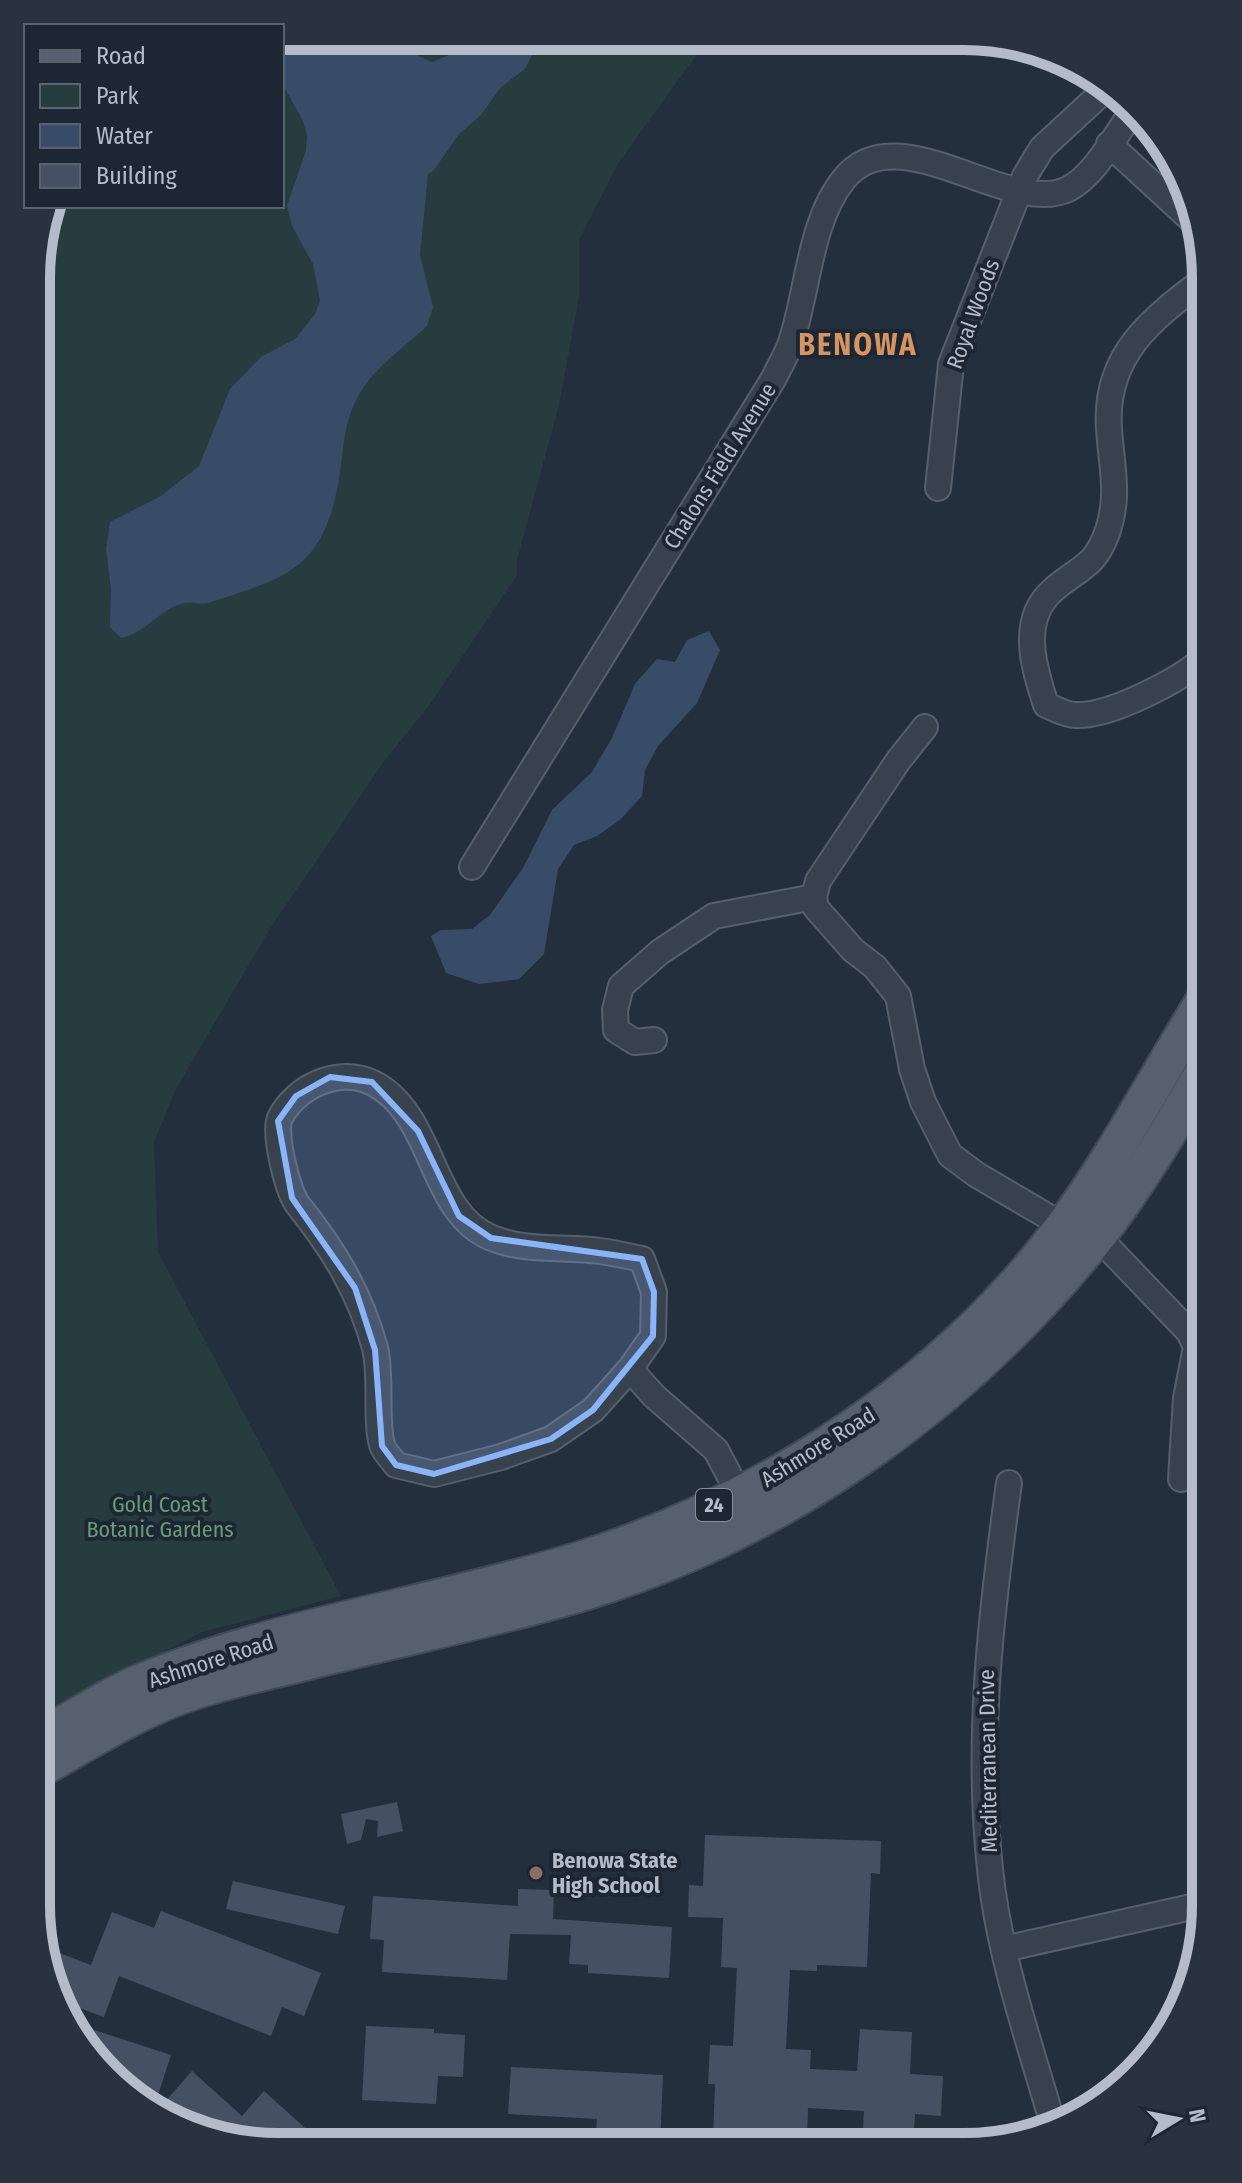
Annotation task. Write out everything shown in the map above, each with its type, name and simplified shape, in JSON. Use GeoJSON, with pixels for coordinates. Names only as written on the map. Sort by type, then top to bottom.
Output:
{"type":"FeatureCollection","features":[{"type":"Feature","properties":{"kind":"main road","name":"Ashmore Road"},"geometry":{"type":"LineString","coordinates":[[50,1764],[173,1698],[239,1678],[586,1591],[702,1550],[796,1500],[887,1440],[965,1375],[1061,1278],[1123,1136],[1192,1043]]}},
{"type":"Feature","properties":{"kind":"main road","name":"Ashmore Road"},"geometry":{"type":"LineString","coordinates":[[50,1732],[142,1682],[239,1649],[578,1561],[739,1494],[857,1426],[929,1369],[1080,1231],[1159,1148],[1192,1092]]}},
{"type":"Feature","properties":{"kind":"street","name":"Royal Woods"},"geometry":{"type":"LineString","coordinates":[[938,488],[951,364],[1025,176],[1042,148],[1099,95]]}},
{"type":"Feature","properties":{"kind":"street","name":"Chalons Field Avenue"},"geometry":{"type":"LineString","coordinates":[[472,867],[774,378],[790,344],[799,298],[831,199],[846,176],[871,159],[902,158],[936,163],[1020,192],[1042,195],[1064,191],[1084,178],[1127,120]]}},
{"type":"Feature","properties":{"kind":"street"},"geometry":{"type":"LineString","coordinates":[[1109,144],[1182,211]]}},
{"type":"Feature","properties":{"kind":"street"},"geometry":{"type":"LineString","coordinates":[[1192,289],[1140,331],[1120,365],[1109,398],[1109,430],[1116,471],[1114,512],[1104,543],[1085,570],[1051,591],[1033,621],[1032,663],[1046,705],[1074,715],[1122,704],[1192,665]]}},
{"type":"Feature","properties":{"kind":"street"},"geometry":{"type":"LineString","coordinates":[[925,727],[833,856],[818,881],[814,897],[816,908],[853,950],[875,967],[898,996],[912,1069],[923,1102],[950,1155],[977,1175],[1080,1231],[1189,1332],[1192,1338]]}},
{"type":"Feature","properties":{"kind":"street"},"geometry":{"type":"LineString","coordinates":[[654,1040],[635,1042],[616,1030],[615,1010],[621,986],[640,969],[714,916],[814,897]]}},
{"type":"Feature","properties":{"kind":"street"},"geometry":{"type":"LineString","coordinates":[[330,1077],[372,1082],[398,1106],[418,1131],[459,1216],[491,1238],[530,1247],[600,1251],[642,1259],[654,1292],[653,1336],[630,1369],[593,1410],[551,1439],[501,1457],[434,1474],[396,1465],[382,1446],[375,1350],[355,1288],[332,1247],[292,1198],[281,1152],[278,1121],[296,1096],[330,1077]]}},
{"type":"Feature","properties":{"kind":"street"},"geometry":{"type":"LineString","coordinates":[[1181,1479],[1186,1398],[1192,1367]]}},
{"type":"Feature","properties":{"kind":"street"},"geometry":{"type":"LineString","coordinates":[[630,1369],[654,1396],[716,1450],[739,1494]]}},
{"type":"Feature","properties":{"kind":"street","name":"Mediterranean Drive"},"geometry":{"type":"LineString","coordinates":[[1009,1483],[988,1637],[984,1759],[990,1871],[1004,1949],[1050,2115]]}},
{"type":"Feature","properties":{"kind":"street"},"geometry":{"type":"LineString","coordinates":[[1004,1949],[1192,1907]]}},
{"type":"Feature","properties":{"kind":"highlighted area"},"geometry":{"type":"Polygon","coordinates":[[[330,1077],[372,1082],[418,1131],[459,1216],[491,1238],[642,1259],[654,1292],[653,1336],[593,1410],[551,1439],[434,1474],[396,1465],[382,1446],[375,1350],[355,1288],[292,1198],[278,1121],[296,1096],[330,1077]]]}},
{"type":"Feature","properties":{"kind":"green space","name":"Gold Coast Botanic Gardens"},"geometry":{"type":"Polygon","coordinates":[[[284,50],[700,50],[617,165],[579,240],[579,297],[559,405],[517,560],[517,575],[431,703],[385,760],[269,930],[176,1089],[154,1142],[158,1252],[341,1596],[202,1632],[50,1710],[50,278],[52,249],[61,208],[284,208],[284,50]]]}},
{"type":"Feature","properties":{"kind":"water"},"geometry":{"type":"Polygon","coordinates":[[[284,50],[407,51],[432,62],[457,50],[534,50],[525,69],[501,87],[481,115],[459,134],[428,174],[420,255],[433,307],[427,326],[366,383],[353,407],[332,509],[312,551],[298,565],[280,576],[208,603],[175,606],[138,632],[121,638],[110,627],[111,588],[106,549],[110,522],[161,496],[199,466],[230,389],[261,357],[295,339],[315,314],[320,301],[313,264],[292,226],[287,205],[306,151],[307,136],[303,121],[284,87],[284,50]]]}},
{"type":"Feature","properties":{"kind":"water"},"geometry":{"type":"Polygon","coordinates":[[[709,631],[720,650],[697,703],[658,746],[645,770],[642,796],[621,819],[597,836],[574,845],[558,869],[544,954],[519,979],[479,984],[446,973],[431,936],[441,930],[472,929],[490,915],[523,868],[552,810],[592,772],[612,738],[635,684],[657,659],[675,662],[687,640],[709,631]]]}},
{"type":"Feature","properties":{"kind":"building"},"geometry":{"type":"Polygon","coordinates":[[[397,1802],[403,1831],[377,1837],[378,1821],[366,1819],[361,1840],[347,1844],[341,1814],[397,1802]]]}},
{"type":"Feature","properties":{"kind":"building"},"geometry":{"type":"Polygon","coordinates":[[[705,1835],[881,1841],[880,1874],[871,1873],[867,1967],[817,1965],[817,1971],[790,1970],[786,2049],[811,2050],[810,2069],[857,2071],[860,2029],[912,2032],[910,2074],[943,2076],[941,2116],[915,2114],[914,2133],[863,2133],[864,2111],[808,2108],[807,2133],[713,2133],[715,2084],[708,2084],[710,2045],[733,2046],[737,1968],[721,1967],[723,1918],[688,1917],[689,1885],[703,1886],[705,1835]]]}},
{"type":"Feature","properties":{"kind":"building"},"geometry":{"type":"Polygon","coordinates":[[[233,1881],[345,1906],[338,1934],[226,1909],[233,1881]]]}},
{"type":"Feature","properties":{"kind":"building"},"geometry":{"type":"Polygon","coordinates":[[[518,1889],[554,1890],[553,1919],[672,1927],[669,1978],[588,1973],[588,1965],[569,1964],[571,1935],[510,1934],[507,1980],[382,1972],[384,1940],[370,1939],[373,1896],[518,1906],[518,1889]]]}},
{"type":"Feature","properties":{"kind":"building"},"geometry":{"type":"Polygon","coordinates":[[[161,1911],[321,1973],[304,2016],[282,2007],[271,2036],[119,1976],[104,2017],[74,2006],[55,1951],[91,1965],[112,1912],[154,1928],[161,1911]]]}},
{"type":"Feature","properties":{"kind":"building"},"geometry":{"type":"Polygon","coordinates":[[[366,2026],[434,2029],[434,2033],[465,2035],[463,2077],[438,2076],[436,2104],[362,2100],[366,2026]]]}},
{"type":"Feature","properties":{"kind":"building"},"geometry":{"type":"Polygon","coordinates":[[[86,2027],[171,2055],[158,2095],[147,2091],[128,2076],[86,2027]]]}},
{"type":"Feature","properties":{"kind":"building"},"geometry":{"type":"Polygon","coordinates":[[[511,2067],[663,2075],[661,2133],[596,2133],[597,2119],[508,2114],[511,2067]]]}},
{"type":"Feature","properties":{"kind":"building"},"geometry":{"type":"Polygon","coordinates":[[[192,2071],[242,2116],[264,2091],[311,2133],[234,2129],[205,2121],[165,2102],[192,2071]]]}},
{"type":"Feature","properties":{"kind":"place","name":"Benowa State High School"},"geometry":{"type":"Point","coordinates":[536,1873]}},
{"type":"Feature","properties":{"kind":"district","name":"BENOWA"},"geometry":{"type":"Point","coordinates":[858,345]}}]}
